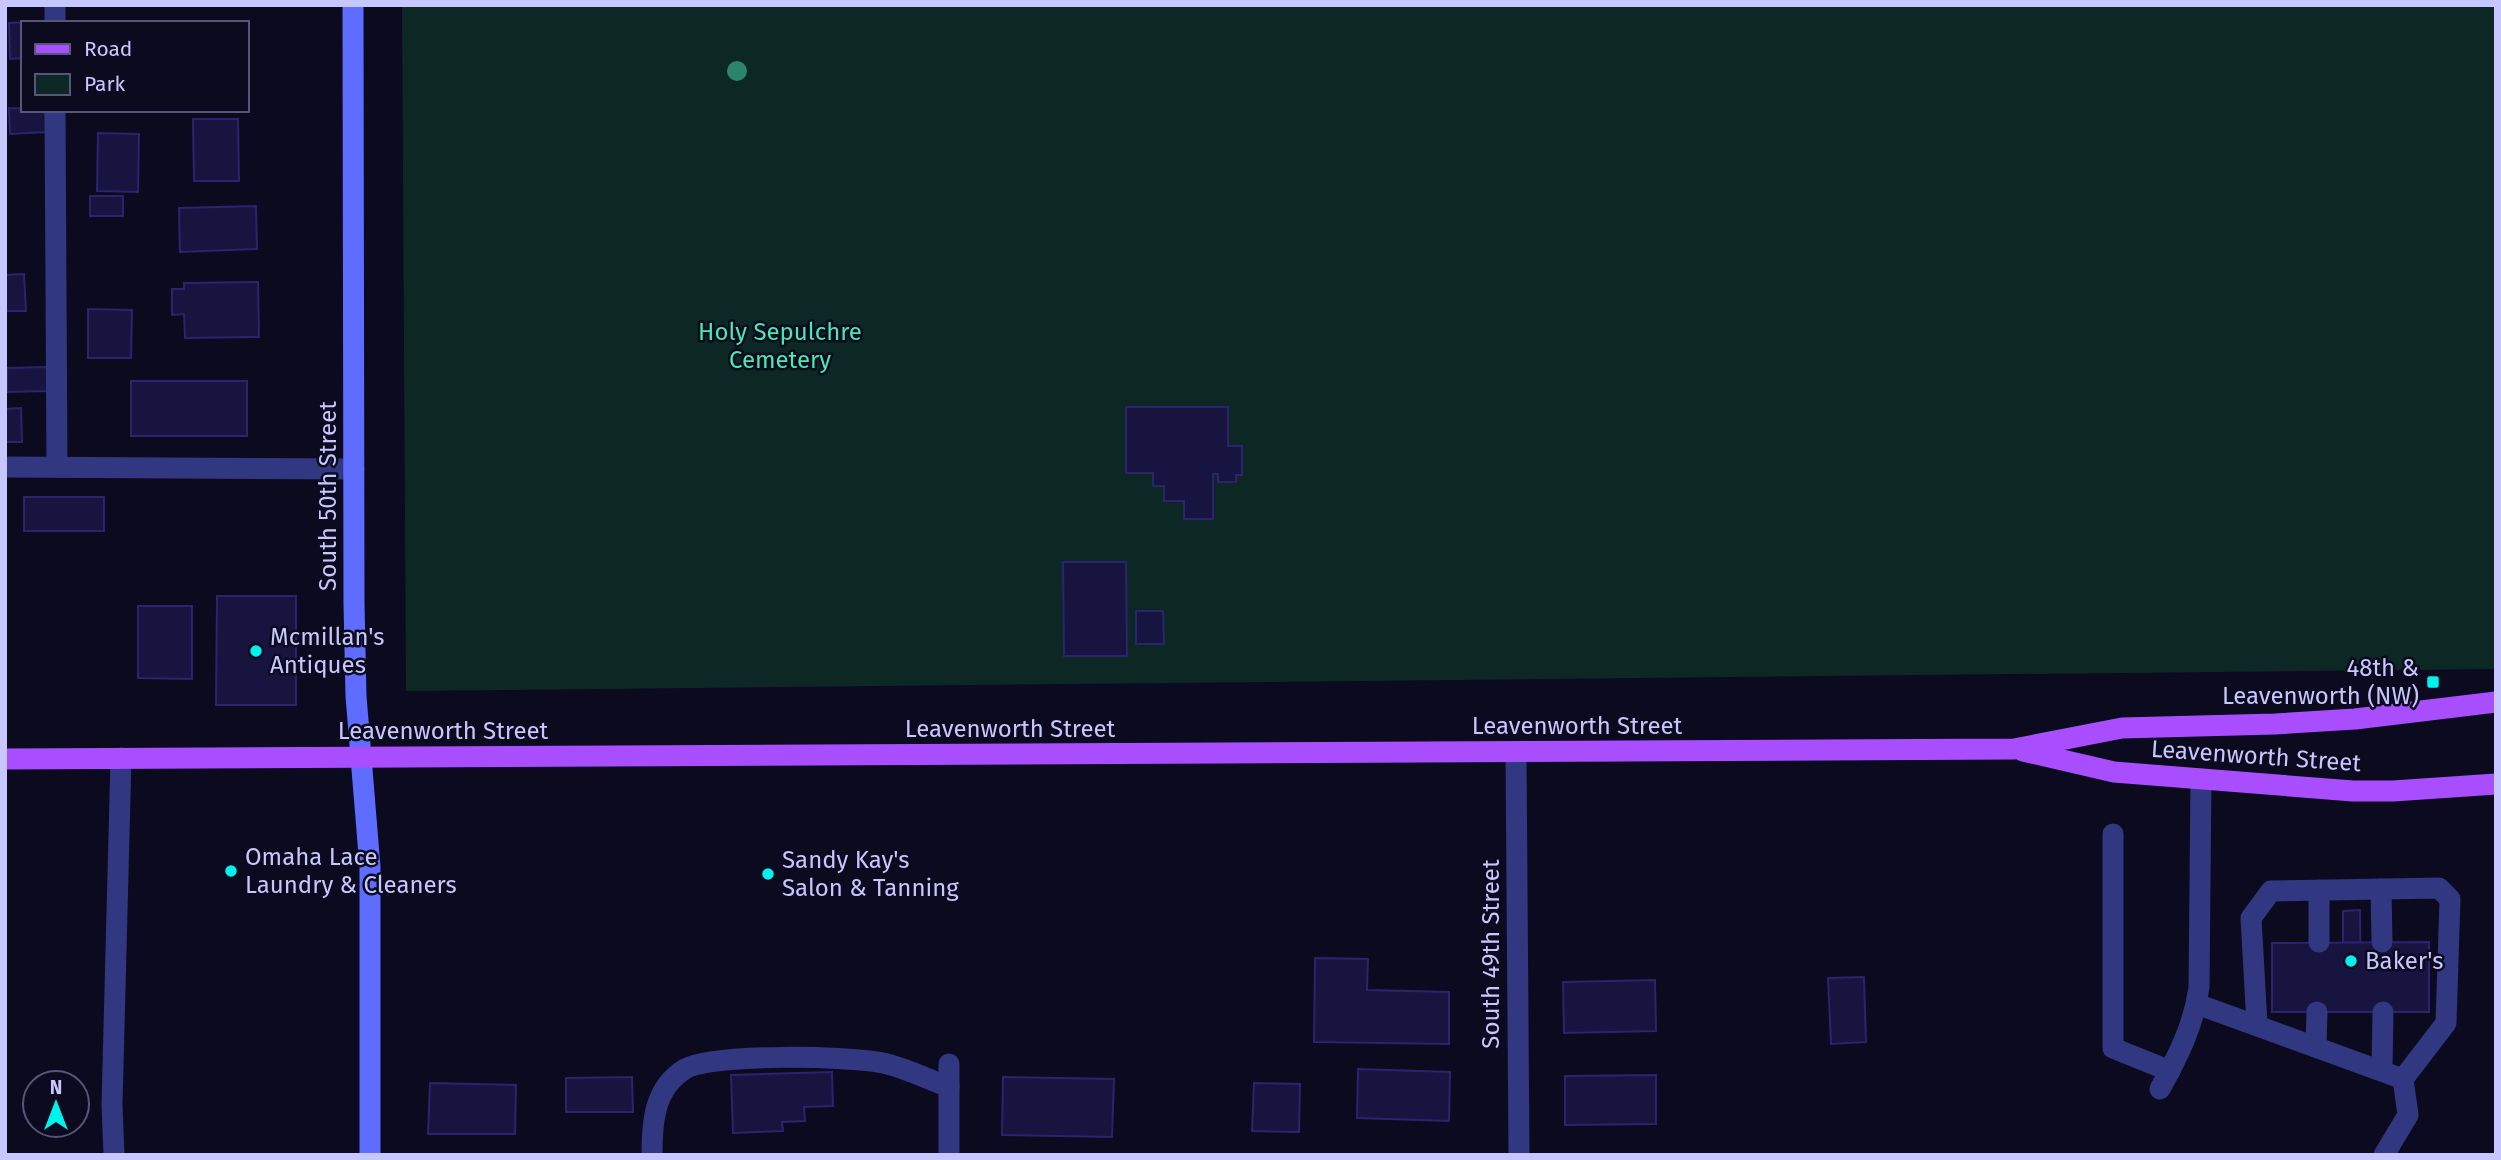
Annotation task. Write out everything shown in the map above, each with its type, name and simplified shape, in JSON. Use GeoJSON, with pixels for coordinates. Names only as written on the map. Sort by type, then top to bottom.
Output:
{"type":"FeatureCollection","features":[{"type":"Feature","properties":{"kind":"main road","name":"South 50th Street"},"geometry":{"type":"LineString","coordinates":[[354,5],[355,667],[370,886],[370,1155]]}},
{"type":"Feature","properties":{"kind":"main road","name":"Leavenworth Street"},"geometry":{"type":"LineString","coordinates":[[5,759],[2014,749],[2122,728],[2355,719],[2496,702]]}},
{"type":"Feature","properties":{"kind":"main road","name":"Leavenworth Street"},"geometry":{"type":"LineString","coordinates":[[2014,749],[2114,772],[2366,791],[2496,784]]}},
{"type":"Feature","properties":{"kind":"street"},"geometry":{"type":"LineString","coordinates":[[55,112],[57,467]]}},
{"type":"Feature","properties":{"kind":"street"},"geometry":{"type":"LineString","coordinates":[[5,467],[354,469]]}},
{"type":"Feature","properties":{"kind":"street","name":"South 49th Street"},"geometry":{"type":"LineString","coordinates":[[1516,753],[1519,1155]]}},
{"type":"Feature","properties":{"kind":"street"},"geometry":{"type":"LineString","coordinates":[[114,1155],[112,1105],[121,758]]}},
{"type":"Feature","properties":{"kind":"street"},"geometry":{"type":"LineString","coordinates":[[2113,834],[2113,1048],[2165,1080],[2182,1047],[2197,1004],[2200,960],[2201,779]]}},
{"type":"Feature","properties":{"kind":"street"},"geometry":{"type":"LineString","coordinates":[[2257,1026],[2251,918],[2271,891],[2439,888],[2450,899],[2446,1023],[2403,1079],[2408,1115],[2384,1155]]}},
{"type":"Feature","properties":{"kind":"street"},"geometry":{"type":"LineString","coordinates":[[2381,889],[2382,942]]}},
{"type":"Feature","properties":{"kind":"street"},"geometry":{"type":"LineString","coordinates":[[2319,890],[2319,942]]}},
{"type":"Feature","properties":{"kind":"street"},"geometry":{"type":"LineString","coordinates":[[2197,1004],[2403,1079]]}},
{"type":"Feature","properties":{"kind":"street"},"geometry":{"type":"LineString","coordinates":[[2316,1047],[2317,1012]]}},
{"type":"Feature","properties":{"kind":"street"},"geometry":{"type":"LineString","coordinates":[[2382,1070],[2383,1012]]}},
{"type":"Feature","properties":{"kind":"street"},"geometry":{"type":"LineString","coordinates":[[652,1155],[652,1126],[663,1090],[687,1069],[702,1064],[723,1060],[841,1059],[883,1063],[949,1087]]}},
{"type":"Feature","properties":{"kind":"street"},"geometry":{"type":"LineString","coordinates":[[948,1155],[949,1064]]}},
{"type":"Feature","properties":{"kind":"green space","name":"Holy Sepulchre Cemetery"},"geometry":{"type":"Polygon","coordinates":[[[402,5],[2496,5],[2496,669],[406,691],[402,5]]]}},
{"type":"Feature","properties":{"kind":"building"},"geometry":{"type":"Polygon","coordinates":[[[21,22],[21,58],[10,59],[9,23],[21,22]]]}},
{"type":"Feature","properties":{"kind":"building"},"geometry":{"type":"Polygon","coordinates":[[[9,108],[21,109],[21,112],[45,112],[47,132],[10,134],[9,108]]]}},
{"type":"Feature","properties":{"kind":"building"},"geometry":{"type":"Polygon","coordinates":[[[193,119],[238,119],[239,181],[194,181],[193,119]]]}},
{"type":"Feature","properties":{"kind":"building"},"geometry":{"type":"Polygon","coordinates":[[[98,133],[139,134],[138,192],[97,191],[98,133]]]}},
{"type":"Feature","properties":{"kind":"building"},"geometry":{"type":"Polygon","coordinates":[[[90,196],[123,196],[123,216],[90,216],[90,196]]]}},
{"type":"Feature","properties":{"kind":"building"},"geometry":{"type":"Polygon","coordinates":[[[256,206],[257,249],[180,252],[179,208],[256,206]]]}},
{"type":"Feature","properties":{"kind":"building"},"geometry":{"type":"Polygon","coordinates":[[[24,274],[26,311],[5,311],[5,275],[24,274]]]}},
{"type":"Feature","properties":{"kind":"building"},"geometry":{"type":"Polygon","coordinates":[[[258,282],[259,337],[185,338],[184,314],[172,315],[172,289],[184,289],[184,283],[258,282]]]}},
{"type":"Feature","properties":{"kind":"building"},"geometry":{"type":"Polygon","coordinates":[[[88,309],[132,310],[131,358],[88,358],[88,309]]]}},
{"type":"Feature","properties":{"kind":"building"},"geometry":{"type":"Polygon","coordinates":[[[47,367],[48,391],[7,392],[7,368],[47,367]]]}},
{"type":"Feature","properties":{"kind":"building"},"geometry":{"type":"Polygon","coordinates":[[[131,381],[247,381],[247,436],[131,436],[131,381]]]}},
{"type":"Feature","properties":{"kind":"building"},"geometry":{"type":"Polygon","coordinates":[[[1126,407],[1228,407],[1228,446],[1242,446],[1242,475],[1236,475],[1236,482],[1218,482],[1218,474],[1213,474],[1213,519],[1184,519],[1184,501],[1164,501],[1164,486],[1153,486],[1153,473],[1126,473],[1126,407]]]}},
{"type":"Feature","properties":{"kind":"building"},"geometry":{"type":"Polygon","coordinates":[[[21,408],[22,442],[5,442],[5,409],[21,408]]]}},
{"type":"Feature","properties":{"kind":"building"},"geometry":{"type":"Polygon","coordinates":[[[24,497],[104,497],[104,531],[24,531],[24,497]]]}},
{"type":"Feature","properties":{"kind":"building"},"geometry":{"type":"Polygon","coordinates":[[[1063,562],[1126,562],[1127,656],[1064,656],[1063,562]]]}},
{"type":"Feature","properties":{"kind":"building","name":"Mcmillan's Antiques"},"geometry":{"type":"Polygon","coordinates":[[[217,596],[296,596],[296,705],[216,705],[217,596]]]}},
{"type":"Feature","properties":{"kind":"building"},"geometry":{"type":"Polygon","coordinates":[[[138,606],[192,606],[192,679],[138,678],[138,606]]]}},
{"type":"Feature","properties":{"kind":"building"},"geometry":{"type":"Polygon","coordinates":[[[1136,611],[1163,611],[1164,644],[1136,644],[1136,611]]]}},
{"type":"Feature","properties":{"kind":"building","name":"Baker's"},"geometry":{"type":"Polygon","coordinates":[[[2360,910],[2361,1012],[2343,1012],[2343,911],[2360,910]]]}},
{"type":"Feature","properties":{"kind":"building"},"geometry":{"type":"Polygon","coordinates":[[[2429,942],[2429,1012],[2272,1012],[2272,943],[2429,942]]]}},
{"type":"Feature","properties":{"kind":"building"},"geometry":{"type":"Polygon","coordinates":[[[1315,958],[1368,959],[1367,990],[1449,992],[1449,1044],[1314,1042],[1315,958]]]}},
{"type":"Feature","properties":{"kind":"building"},"geometry":{"type":"Polygon","coordinates":[[[1864,977],[1866,1042],[1831,1044],[1828,978],[1864,977]]]}},
{"type":"Feature","properties":{"kind":"building"},"geometry":{"type":"Polygon","coordinates":[[[1655,980],[1656,1031],[1564,1033],[1563,982],[1655,980]]]}},
{"type":"Feature","properties":{"kind":"building"},"geometry":{"type":"Polygon","coordinates":[[[1358,1069],[1450,1072],[1449,1121],[1357,1118],[1358,1069]]]}},
{"type":"Feature","properties":{"kind":"building"},"geometry":{"type":"Polygon","coordinates":[[[832,1072],[833,1106],[804,1107],[805,1121],[782,1122],[783,1131],[733,1133],[731,1075],[832,1072]]]}},
{"type":"Feature","properties":{"kind":"building"},"geometry":{"type":"Polygon","coordinates":[[[1656,1075],[1656,1124],[1565,1125],[1565,1076],[1656,1075]]]}},
{"type":"Feature","properties":{"kind":"building"},"geometry":{"type":"Polygon","coordinates":[[[632,1077],[633,1112],[566,1112],[566,1078],[632,1077]]]}},
{"type":"Feature","properties":{"kind":"building"},"geometry":{"type":"Polygon","coordinates":[[[1003,1077],[1114,1079],[1112,1137],[1002,1135],[1003,1077]]]}},
{"type":"Feature","properties":{"kind":"building"},"geometry":{"type":"Polygon","coordinates":[[[430,1083],[516,1085],[515,1134],[428,1134],[430,1083]]]}},
{"type":"Feature","properties":{"kind":"building"},"geometry":{"type":"Polygon","coordinates":[[[1254,1083],[1300,1084],[1299,1132],[1252,1131],[1254,1083]]]}},
{"type":"Feature","properties":{"kind":"place","name":"Mcmillan's Antiques"},"geometry":{"type":"Point","coordinates":[256,651]}},
{"type":"Feature","properties":{"kind":"place","name":"48th & Leavenworth (NW)"},"geometry":{"type":"Point","coordinates":[2433,682]}},
{"type":"Feature","properties":{"kind":"place","name":"Omaha Lace Laundry & Cleaners"},"geometry":{"type":"Point","coordinates":[231,871]}},
{"type":"Feature","properties":{"kind":"place","name":"Sandy Kay's Salon & Tanning"},"geometry":{"type":"Point","coordinates":[768,874]}},
{"type":"Feature","properties":{"kind":"place","name":"Baker's"},"geometry":{"type":"Point","coordinates":[2351,961]}}]}
